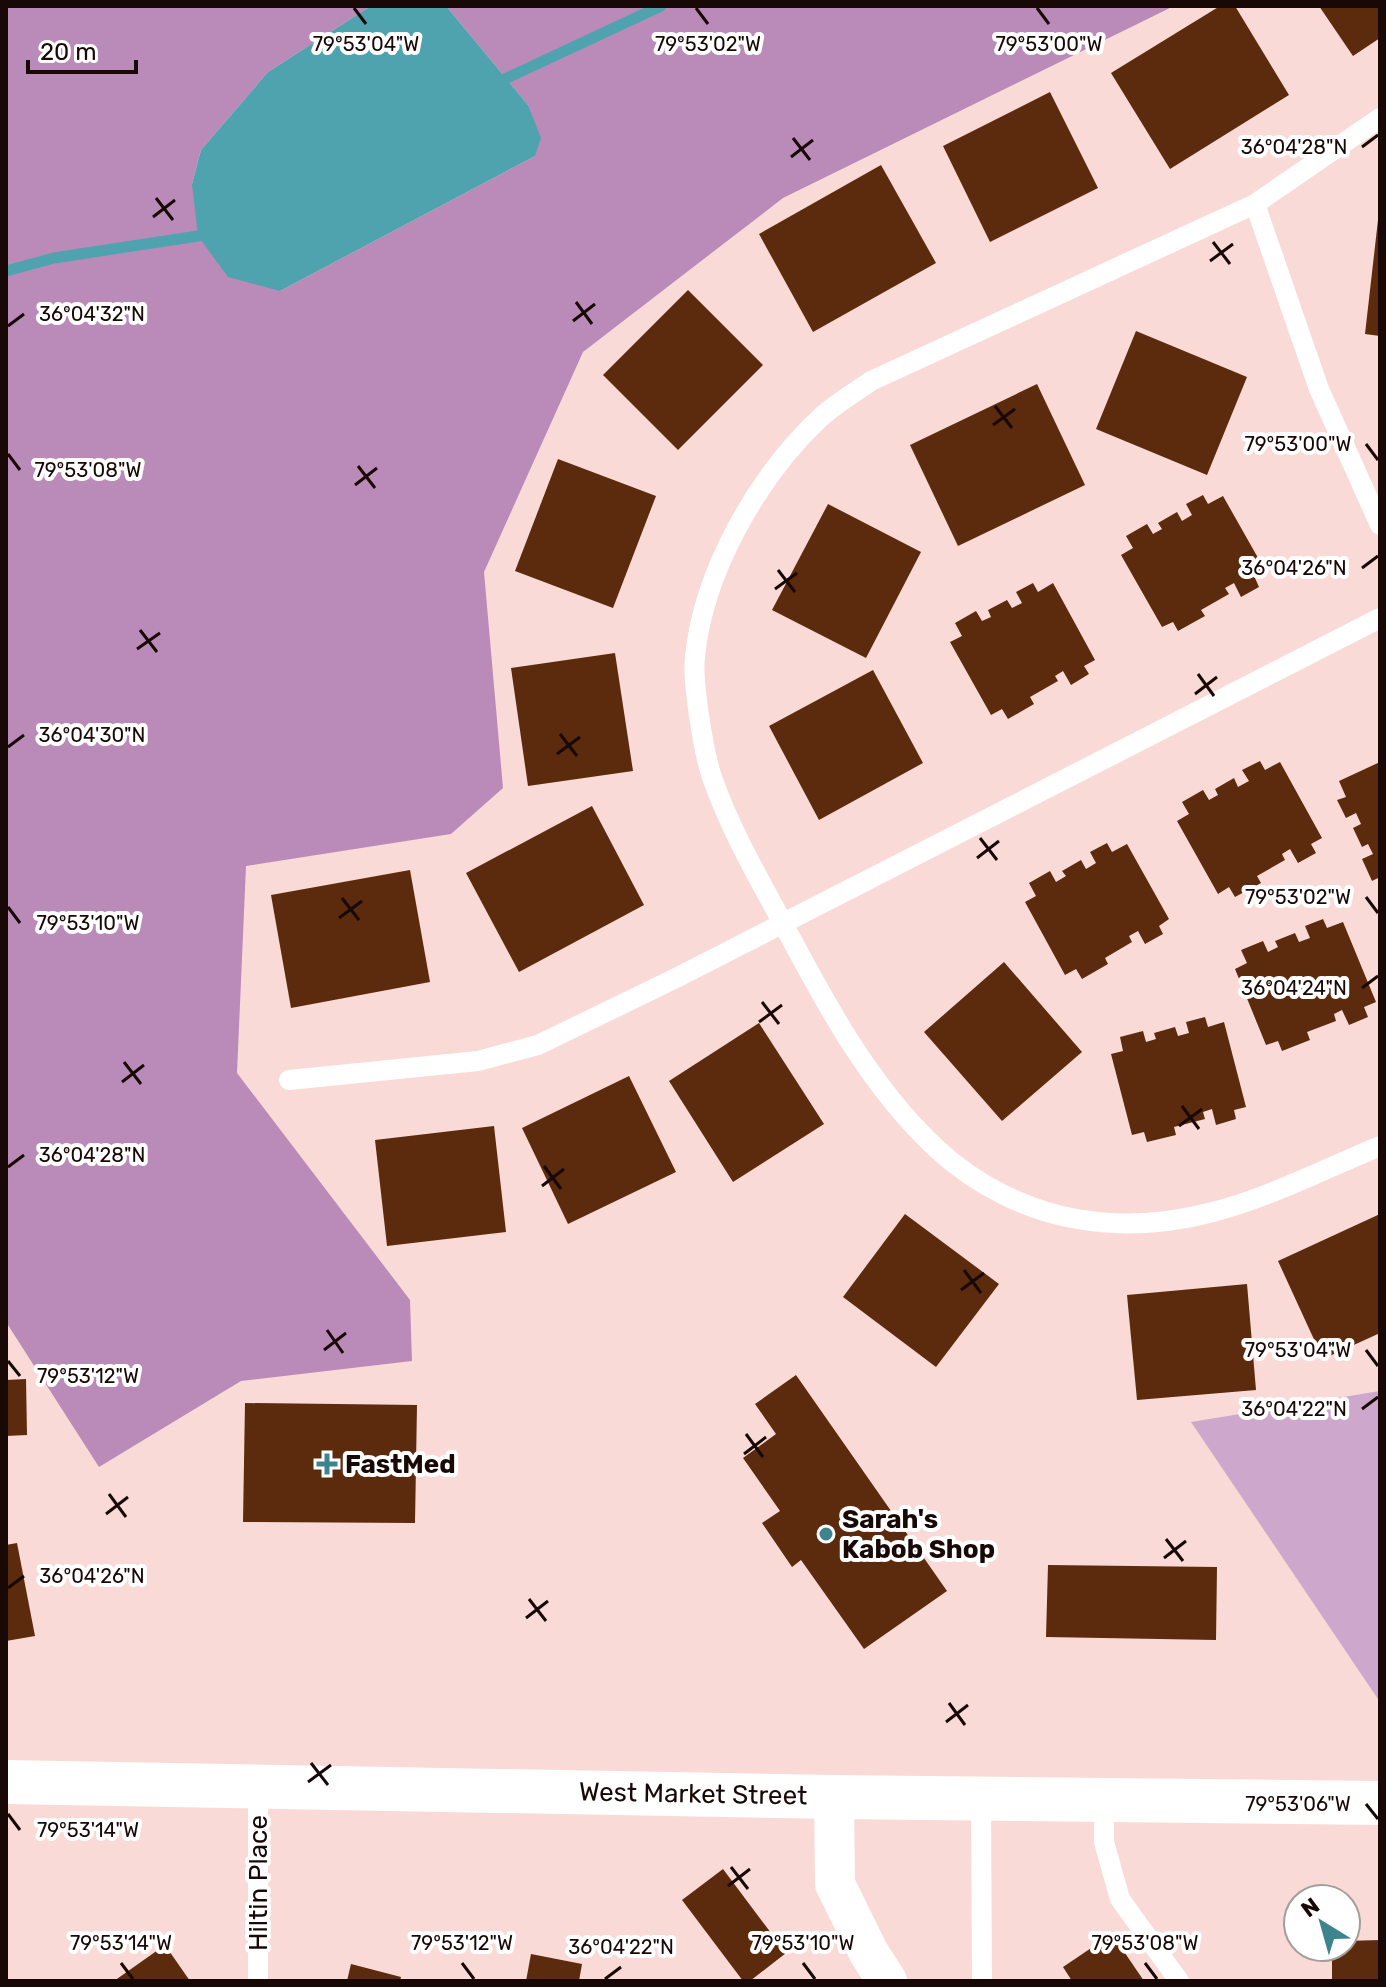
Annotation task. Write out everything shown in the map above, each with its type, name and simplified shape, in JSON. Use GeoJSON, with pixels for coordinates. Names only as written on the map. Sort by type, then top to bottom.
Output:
{"type":"FeatureCollection","features":[{"type":"Feature","properties":{"kind":"main road","name":"West Market Street"},"geometry":{"type":"LineString","coordinates":[[6,1782],[1380,1803]]}},
{"type":"Feature","properties":{"kind":"street"},"geometry":{"type":"LineString","coordinates":[[834,1797],[835,1884],[869,1953],[887,1981]]}},
{"type":"Feature","properties":{"kind":"lane"},"geometry":{"type":"LineString","coordinates":[[1380,118],[1255,204],[871,381],[822,416],[783,457],[740,518],[706,602],[694,660],[711,776],[731,827],[782,923],[867,1068],[901,1113],[940,1151],[982,1183],[1030,1208],[1078,1219],[1118,1223],[1187,1220],[1235,1207],[1380,1146]]}},
{"type":"Feature","properties":{"kind":"lane"},"geometry":{"type":"LineString","coordinates":[[1255,204],[1319,389],[1380,525]]}},
{"type":"Feature","properties":{"kind":"lane"},"geometry":{"type":"LineString","coordinates":[[289,1080],[478,1061],[538,1045],[1380,618]]}},
{"type":"Feature","properties":{"kind":"lane","name":"Hiltin Place"},"geometry":{"type":"LineString","coordinates":[[258,1786],[258,1981]]}},
{"type":"Feature","properties":{"kind":"lane"},"geometry":{"type":"LineString","coordinates":[[981,1799],[982,1981]]}},
{"type":"Feature","properties":{"kind":"lane"},"geometry":{"type":"LineString","coordinates":[[1104,1800],[1104,1842],[1120,1899],[1179,1981]]}},
{"type":"Feature","properties":{"kind":"shaded area"},"geometry":{"type":"Polygon","coordinates":[[[6,6],[371,6],[268,72],[201,150],[192,184],[280,291],[535,156],[528,105],[446,6],[1174,6],[783,198],[583,352],[484,572],[503,788],[451,834],[246,866],[237,1073],[410,1300],[412,1361],[241,1381],[99,1467],[6,1322],[6,6]]]}},
{"type":"Feature","properties":{"kind":"shaded area"},"geometry":{"type":"Polygon","coordinates":[[[1380,1391],[1380,1702],[1191,1422],[1380,1391]]]}},
{"type":"Feature","properties":{"kind":"water"},"geometry":{"type":"Polygon","coordinates":[[[371,6],[446,6],[528,105],[541,138],[535,156],[280,291],[228,277],[198,236],[192,184],[201,150],[268,72],[371,6]]]}},
{"type":"Feature","properties":{"kind":"building"},"geometry":{"type":"Polygon","coordinates":[[[1220,6],[1235,6],[1289,95],[1170,169],[1111,73],[1220,6]]]}},
{"type":"Feature","properties":{"kind":"building"},"geometry":{"type":"Polygon","coordinates":[[[1319,6],[1380,6],[1380,38],[1353,56],[1319,6]]]}},
{"type":"Feature","properties":{"kind":"building"},"geometry":{"type":"Polygon","coordinates":[[[1050,92],[1098,188],[990,242],[943,146],[1050,92]]]}},
{"type":"Feature","properties":{"kind":"building"},"geometry":{"type":"Polygon","coordinates":[[[881,165],[936,263],[813,332],[759,234],[881,165]]]}},
{"type":"Feature","properties":{"kind":"building"},"geometry":{"type":"Polygon","coordinates":[[[1380,220],[1380,336],[1365,334],[1380,220]]]}},
{"type":"Feature","properties":{"kind":"building"},"geometry":{"type":"Polygon","coordinates":[[[688,290],[763,365],[678,450],[603,375],[688,290]]]}},
{"type":"Feature","properties":{"kind":"building"},"geometry":{"type":"Polygon","coordinates":[[[1136,331],[1247,377],[1207,475],[1096,429],[1136,331]]]}},
{"type":"Feature","properties":{"kind":"building"},"geometry":{"type":"Polygon","coordinates":[[[1037,384],[1085,485],[958,546],[910,445],[1037,384]]]}},
{"type":"Feature","properties":{"kind":"building"},"geometry":{"type":"Polygon","coordinates":[[[558,459],[656,496],[613,608],[515,571],[558,459]]]}},
{"type":"Feature","properties":{"kind":"building"},"geometry":{"type":"Polygon","coordinates":[[[1203,495],[1208,504],[1223,496],[1266,572],[1255,578],[1259,587],[1241,597],[1234,583],[1225,588],[1229,594],[1201,610],[1205,616],[1178,631],[1173,622],[1162,627],[1121,555],[1133,548],[1126,536],[1147,524],[1153,534],[1162,529],[1158,523],[1177,512],[1182,521],[1192,515],[1186,504],[1203,495]]]}},
{"type":"Feature","properties":{"kind":"building"},"geometry":{"type":"Polygon","coordinates":[[[828,504],[921,552],[866,658],[772,610],[828,504]]]}},
{"type":"Feature","properties":{"kind":"building"},"geometry":{"type":"Polygon","coordinates":[[[1033,583],[1038,592],[1053,583],[1095,660],[1084,666],[1089,674],[1071,685],[1063,671],[1055,676],[1058,681],[1030,697],[1034,704],[1008,719],[1002,709],[991,715],[950,642],[962,636],[955,623],[976,611],[982,621],[991,617],[988,610],[1007,600],[1012,608],[1022,603],[1016,592],[1033,583]]]}},
{"type":"Feature","properties":{"kind":"building"},"geometry":{"type":"Polygon","coordinates":[[[615,653],[633,771],[528,786],[511,668],[615,653]]]}},
{"type":"Feature","properties":{"kind":"building"},"geometry":{"type":"Polygon","coordinates":[[[873,670],[923,763],[819,820],[769,726],[873,670]]]}},
{"type":"Feature","properties":{"kind":"building"},"geometry":{"type":"Polygon","coordinates":[[[1260,761],[1265,770],[1280,762],[1322,838],[1311,844],[1316,853],[1298,863],[1290,849],[1282,854],[1285,860],[1257,876],[1261,883],[1235,897],[1229,887],[1218,894],[1177,821],[1189,814],[1182,802],[1203,790],[1209,800],[1218,795],[1215,789],[1234,778],[1238,787],[1249,781],[1242,770],[1260,761]]]}},
{"type":"Feature","properties":{"kind":"building"},"geometry":{"type":"Polygon","coordinates":[[[1380,762],[1380,877],[1372,881],[1362,859],[1373,854],[1368,844],[1362,847],[1353,828],[1361,824],[1356,813],[1346,818],[1337,800],[1346,797],[1339,781],[1380,762]]]}},
{"type":"Feature","properties":{"kind":"building"},"geometry":{"type":"Polygon","coordinates":[[[592,806],[644,905],[519,972],[466,873],[592,806]]]}},
{"type":"Feature","properties":{"kind":"building"},"geometry":{"type":"Polygon","coordinates":[[[1107,843],[1112,852],[1127,844],[1169,919],[1159,926],[1163,934],[1145,944],[1138,931],[1129,936],[1132,942],[1105,958],[1108,964],[1082,979],[1076,969],[1065,975],[1025,902],[1036,896],[1029,883],[1050,871],[1056,882],[1066,876],[1062,871],[1081,860],[1086,869],[1096,863],[1090,852],[1107,843]]]}},
{"type":"Feature","properties":{"kind":"building"},"geometry":{"type":"Polygon","coordinates":[[[410,870],[430,982],[291,1008],[271,895],[410,870]]]}},
{"type":"Feature","properties":{"kind":"building"},"geometry":{"type":"Polygon","coordinates":[[[1323,919],[1327,928],[1343,922],[1376,1002],[1364,1007],[1368,1017],[1349,1025],[1342,1010],[1334,1014],[1336,1021],[1307,1032],[1310,1040],[1282,1051],[1278,1041],[1266,1045],[1235,969],[1247,963],[1241,950],[1263,941],[1268,952],[1278,947],[1275,941],[1295,933],[1299,942],[1310,938],[1305,926],[1323,919]]]}},
{"type":"Feature","properties":{"kind":"building"},"geometry":{"type":"Polygon","coordinates":[[[1004,962],[1082,1052],[1002,1121],[924,1032],[1004,962]]]}},
{"type":"Feature","properties":{"kind":"building"},"geometry":{"type":"Polygon","coordinates":[[[1205,1017],[1208,1027],[1224,1022],[1246,1107],[1234,1110],[1236,1119],[1216,1125],[1212,1109],[1203,1112],[1205,1119],[1174,1127],[1176,1135],[1147,1142],[1144,1132],[1132,1135],[1111,1054],[1123,1051],[1120,1037],[1143,1031],[1146,1042],[1156,1039],[1154,1033],[1175,1027],[1178,1036],[1189,1033],[1186,1022],[1205,1017]]]}},
{"type":"Feature","properties":{"kind":"building"},"geometry":{"type":"Polygon","coordinates":[[[759,1023],[824,1124],[733,1182],[669,1081],[759,1023]]]}},
{"type":"Feature","properties":{"kind":"building"},"geometry":{"type":"Polygon","coordinates":[[[629,1076],[676,1172],[568,1224],[522,1128],[629,1076]]]}},
{"type":"Feature","properties":{"kind":"building"},"geometry":{"type":"Polygon","coordinates":[[[494,1126],[506,1232],[387,1246],[375,1140],[494,1126]]]}},
{"type":"Feature","properties":{"kind":"building"},"geometry":{"type":"Polygon","coordinates":[[[905,1214],[999,1284],[936,1367],[843,1297],[905,1214]]]}},
{"type":"Feature","properties":{"kind":"building"},"geometry":{"type":"Polygon","coordinates":[[[1380,1214],[1380,1333],[1323,1359],[1278,1261],[1380,1214]]]}},
{"type":"Feature","properties":{"kind":"building"},"geometry":{"type":"Polygon","coordinates":[[[1247,1284],[1256,1390],[1137,1400],[1127,1295],[1247,1284]]]}},
{"type":"Feature","properties":{"kind":"building"},"geometry":{"type":"Polygon","coordinates":[[[796,1375],[947,1591],[864,1649],[801,1560],[792,1567],[762,1523],[780,1511],[743,1458],[776,1434],[755,1404],[796,1375]]]}},
{"type":"Feature","properties":{"kind":"building"},"geometry":{"type":"Polygon","coordinates":[[[26,1379],[27,1435],[6,1436],[6,1380],[26,1379]]]}},
{"type":"Feature","properties":{"kind":"building"},"geometry":{"type":"Polygon","coordinates":[[[245,1403],[417,1405],[415,1523],[243,1522],[245,1403]]]}},
{"type":"Feature","properties":{"kind":"building"},"geometry":{"type":"Polygon","coordinates":[[[17,1543],[35,1636],[6,1641],[6,1545],[17,1543]]]}},
{"type":"Feature","properties":{"kind":"building"},"geometry":{"type":"Polygon","coordinates":[[[1048,1565],[1217,1567],[1216,1640],[1046,1637],[1048,1565]]]}},
{"type":"Feature","properties":{"kind":"building"},"geometry":{"type":"Polygon","coordinates":[[[723,1869],[786,1953],[750,1981],[743,1981],[682,1900],[723,1869]]]}},
{"type":"Feature","properties":{"kind":"building"},"geometry":{"type":"Polygon","coordinates":[[[1112,1934],[1144,1981],[1072,1981],[1063,1967],[1112,1934]]]}},
{"type":"Feature","properties":{"kind":"building"},"geometry":{"type":"Polygon","coordinates":[[[1380,1940],[1380,1981],[1332,1981],[1332,1963],[1362,1963],[1362,1941],[1380,1940]]]}},
{"type":"Feature","properties":{"kind":"building"},"geometry":{"type":"Polygon","coordinates":[[[165,1945],[190,1981],[114,1981],[165,1945]]]}},
{"type":"Feature","properties":{"kind":"building"},"geometry":{"type":"Polygon","coordinates":[[[531,1954],[582,1964],[579,1981],[526,1981],[531,1954]]]}},
{"type":"Feature","properties":{"kind":"building"},"geometry":{"type":"Polygon","coordinates":[[[351,1964],[401,1977],[400,1981],[347,1981],[351,1964]]]}},
{"type":"Feature","properties":{"kind":"waterway"},"geometry":{"type":"LineString","coordinates":[[494,84],[661,6]]}},
{"type":"Feature","properties":{"kind":"waterway"},"geometry":{"type":"LineString","coordinates":[[6,271],[54,258],[198,236],[209,230]]}},
{"type":"Feature","properties":{"kind":"place","name":"FastMed"},"geometry":{"type":"Point","coordinates":[327,1464]}},
{"type":"Feature","properties":{"kind":"place","name":"Sarah's Kabob Shop"},"geometry":{"type":"Point","coordinates":[826,1534]}}]}
